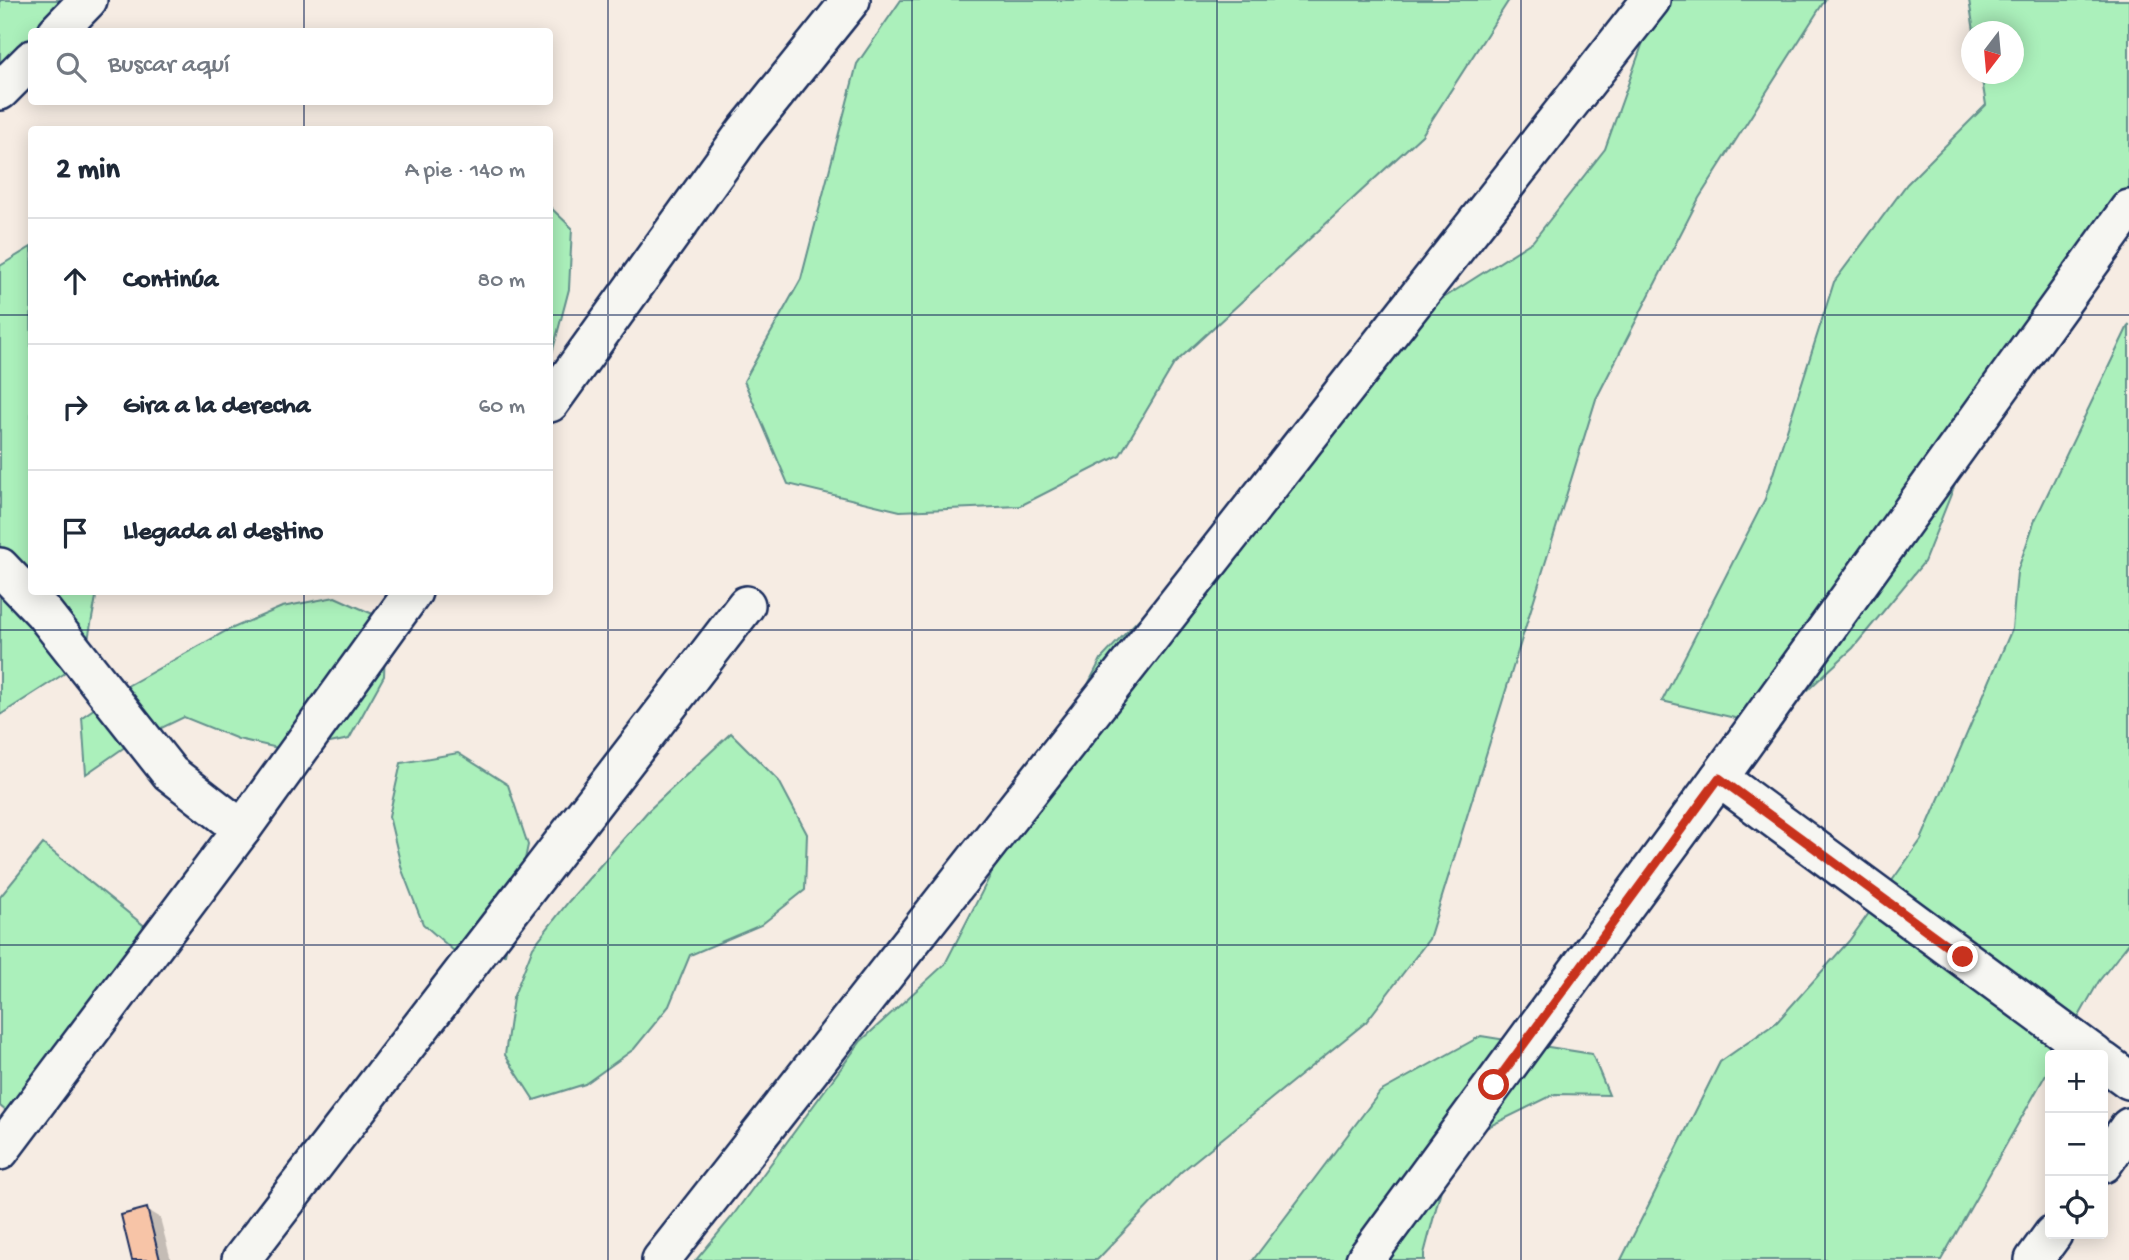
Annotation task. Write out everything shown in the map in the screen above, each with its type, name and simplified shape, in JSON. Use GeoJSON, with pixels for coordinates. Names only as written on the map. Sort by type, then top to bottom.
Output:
{"type":"FeatureCollection","features":[{"type":"Feature","properties":{"kind":"street"},"geometry":{"type":"LineString","coordinates":[[61,28],[88,0]]}},
{"type":"Feature","properties":{"kind":"street"},"geometry":{"type":"LineString","coordinates":[[553,399],[745,132],[851,0]]}},
{"type":"Feature","properties":{"kind":"street"},"geometry":{"type":"LineString","coordinates":[[662,1260],[1651,0]]}},
{"type":"Feature","properties":{"kind":"street"},"geometry":{"type":"LineString","coordinates":[[0,92],[28,63]]}},
{"type":"Feature","properties":{"kind":"street"},"geometry":{"type":"LineString","coordinates":[[1365,1260],[1719,778],[2129,209]]}},
{"type":"Feature","properties":{"kind":"street"},"geometry":{"type":"LineString","coordinates":[[0,567],[43,612],[170,773],[242,829]]}},
{"type":"Feature","properties":{"kind":"street"},"geometry":{"type":"LineString","coordinates":[[0,1151],[242,829],[411,595]]}},
{"type":"Feature","properties":{"kind":"street"},"geometry":{"type":"LineString","coordinates":[[241,1260],[746,605]]}},
{"type":"Feature","properties":{"kind":"street"},"geometry":{"type":"LineString","coordinates":[[1719,778],[2088,1050]]}},
{"type":"Feature","properties":{"kind":"street"},"geometry":{"type":"LineString","coordinates":[[2108,1065],[2129,1080]]}},
{"type":"Feature","properties":{"kind":"street"},"geometry":{"type":"LineString","coordinates":[[2108,1157],[2129,1127]]}},
{"type":"Feature","properties":{"kind":"street"},"geometry":{"type":"LineString","coordinates":[[2034,1260],[2049,1239]]}},
{"type":"Feature","properties":{"kind":"green space"},"geometry":{"type":"Polygon","coordinates":[[[0,0],[92,0],[64,28],[28,28],[28,64],[0,93],[0,0]]]}},
{"type":"Feature","properties":{"kind":"green space"},"geometry":{"type":"Polygon","coordinates":[[[901,0],[1509,0],[1422,135],[1174,364],[1120,455],[1020,506],[900,511],[788,484],[744,381],[801,279],[857,64],[901,0]]]}},
{"type":"Feature","properties":{"kind":"green space"},"geometry":{"type":"Polygon","coordinates":[[[1658,0],[1825,0],[1699,198],[1596,399],[1429,939],[1366,1022],[1181,1172],[1097,1260],[696,1260],[731,1218],[861,1041],[945,964],[1101,659],[1442,299],[1533,241],[1605,149],[1658,0]]]}},
{"type":"Feature","properties":{"kind":"green space"},"geometry":{"type":"Polygon","coordinates":[[[1969,0],[2129,0],[2129,208],[2005,359],[1924,562],[1853,648],[1769,726],[1662,701],[1765,499],[1834,282],[1907,184],[1986,105],[1983,84],[2024,84],[2024,21],[1972,21],[1969,0]]]}},
{"type":"Feature","properties":{"kind":"green space"},"geometry":{"type":"Polygon","coordinates":[[[553,210],[572,228],[569,289],[553,350],[553,210]]]}},
{"type":"Feature","properties":{"kind":"green space"},"geometry":{"type":"Polygon","coordinates":[[[28,249],[28,595],[96,595],[84,661],[0,715],[0,266],[28,249]]]}},
{"type":"Feature","properties":{"kind":"green space"},"geometry":{"type":"Polygon","coordinates":[[[2129,324],[2129,943],[2099,981],[2060,1050],[2045,1050],[2045,1076],[1941,1260],[1621,1260],[1720,1062],[1777,1022],[1849,941],[1921,840],[2012,629],[2017,572],[2035,520],[2129,324]]]}},
{"type":"Feature","properties":{"kind":"green space"},"geometry":{"type":"Polygon","coordinates":[[[335,597],[386,620],[384,676],[349,739],[291,751],[238,739],[184,717],[132,742],[86,774],[82,717],[129,685],[226,631],[282,607],[335,597]]]}},
{"type":"Feature","properties":{"kind":"green space"},"geometry":{"type":"Polygon","coordinates":[[[731,733],[779,781],[807,834],[805,890],[761,925],[690,955],[669,1006],[634,1049],[585,1084],[534,1100],[505,1055],[513,998],[533,947],[569,901],[648,811],[731,733]]]}},
{"type":"Feature","properties":{"kind":"green space"},"geometry":{"type":"Polygon","coordinates":[[[458,753],[508,785],[528,845],[505,954],[462,958],[423,924],[402,870],[389,816],[401,763],[458,753]]]}},
{"type":"Feature","properties":{"kind":"green space"},"geometry":{"type":"Polygon","coordinates":[[[43,844],[163,941],[18,1121],[0,1106],[0,897],[43,844]]]}},
{"type":"Feature","properties":{"kind":"green space"},"geometry":{"type":"Polygon","coordinates":[[[1481,1036],[1592,1054],[1609,1095],[1555,1094],[1453,1144],[1424,1260],[1253,1260],[1380,1092],[1481,1036]]]}},
{"type":"Feature","properties":{"kind":"building"},"geometry":{"type":"Polygon","coordinates":[[[147,1208],[160,1260],[132,1260],[121,1215],[147,1208]]]}},
{"type":"Feature","properties":{"kind":"route"},"geometry":{"type":"LineString","coordinates":[[1494,1085],[1719,778],[1963,957]]}}]}
